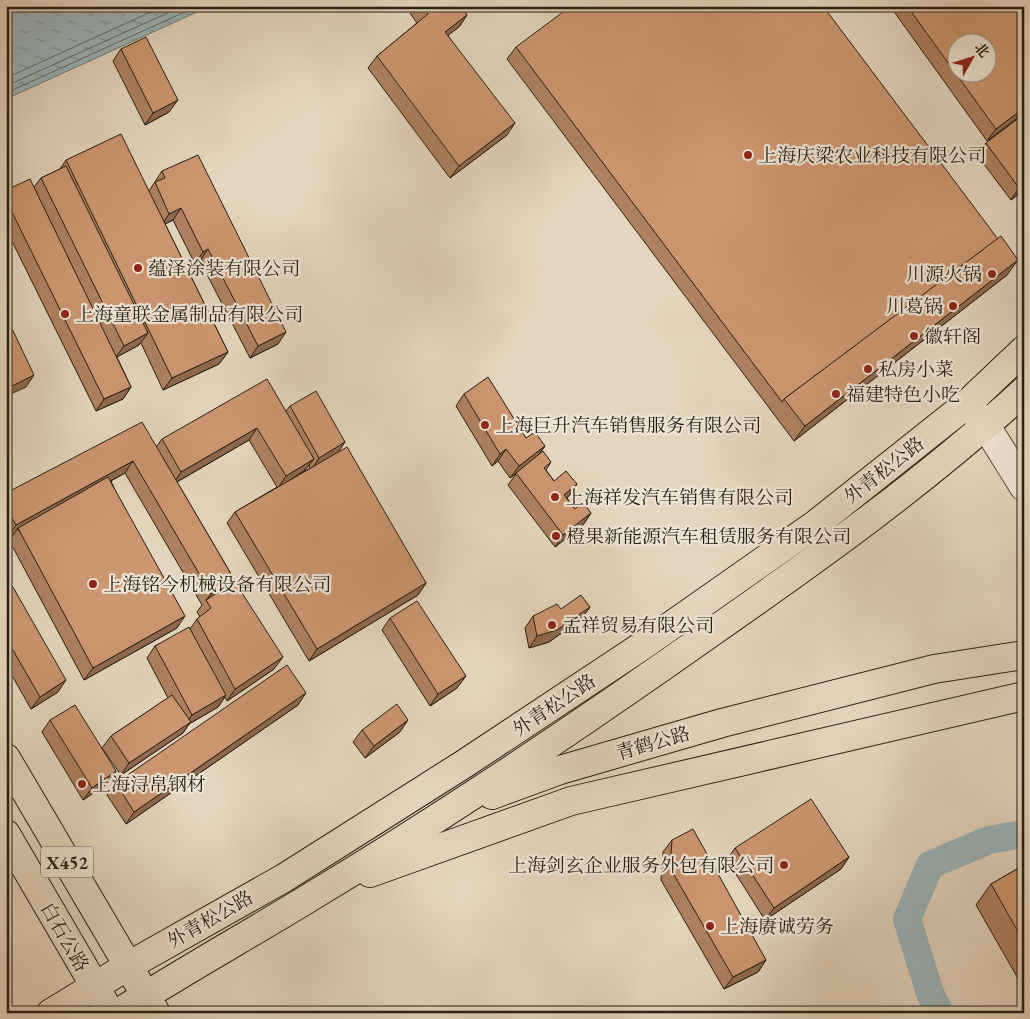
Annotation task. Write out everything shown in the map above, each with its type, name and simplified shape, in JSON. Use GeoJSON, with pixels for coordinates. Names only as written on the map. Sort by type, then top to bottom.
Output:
{"type":"FeatureCollection","features":[{"type":"Feature","properties":{"kind":"main road","name":"外青松公路"},"geometry":{"type":"LineString","coordinates":[[51,1013],[128,966],[295,870],[464,764],[642,646],[816,524],[967,404],[1024,350]]}},
{"type":"Feature","properties":{"kind":"main road","name":"外青松公路"},"geometry":{"type":"LineString","coordinates":[[118,1013],[151,1004],[659,670],[833,548],[986,426],[1024,391]]}},
{"type":"Feature","properties":{"kind":"main road","name":"青鹤公路"},"geometry":{"type":"LineString","coordinates":[[295,870],[560,770],[722,723],[934,669],[1024,654]]}},
{"type":"Feature","properties":{"kind":"main road","name":"青鹤公路"},"geometry":{"type":"LineString","coordinates":[[324,890],[572,801],[1024,696]]}},
{"type":"Feature","properties":{"kind":"main road","name":"白石公路"},"geometry":{"type":"LineString","coordinates":[[6,758],[151,1004]]}},
{"type":"Feature","properties":{"kind":"main road","name":"白石公路"},"geometry":{"type":"LineString","coordinates":[[6,834],[94,987],[111,1013]]}},
{"type":"Feature","properties":{"kind":"street"},"geometry":{"type":"LineString","coordinates":[[967,404],[986,426],[1024,487]]}},
{"type":"Feature","properties":{"kind":"water"},"geometry":{"type":"Polygon","coordinates":[[[6,6],[210,6],[6,99],[6,6]]]}},
{"type":"Feature","properties":{"kind":"building"},"geometry":{"type":"Polygon","coordinates":[[[422,6],[460,6],[467,15],[445,32],[515,123],[459,166],[377,56],[428,14],[422,6]]]}},
{"type":"Feature","properties":{"kind":"building","name":"上海庆梁农业科技有限公司"},"geometry":{"type":"Polygon","coordinates":[[[571,6],[823,6],[998,239],[782,402],[516,47],[571,6]]]}},
{"type":"Feature","properties":{"kind":"building"},"geometry":{"type":"Polygon","coordinates":[[[907,6],[1024,6],[1024,108],[996,129],[962,82],[998,82],[998,32],[948,32],[948,63],[907,6]]]}},
{"type":"Feature","properties":{"kind":"building"},"geometry":{"type":"Polygon","coordinates":[[[146,37],[178,100],[153,113],[121,49],[146,37]]]}},
{"type":"Feature","properties":{"kind":"building"},"geometry":{"type":"Polygon","coordinates":[[[1024,114],[1024,184],[1019,188],[986,143],[1024,114]]]}},
{"type":"Feature","properties":{"kind":"building","name":"蕴泽涂装有限公司"},"geometry":{"type":"Polygon","coordinates":[[[121,134],[228,352],[172,378],[66,160],[121,134]]]}},
{"type":"Feature","properties":{"kind":"building"},"geometry":{"type":"Polygon","coordinates":[[[198,155],[286,332],[258,346],[208,249],[203,252],[181,208],[169,214],[155,182],[165,178],[162,171],[198,155]]]}},
{"type":"Feature","properties":{"kind":"building"},"geometry":{"type":"Polygon","coordinates":[[[66,166],[148,333],[124,346],[41,178],[66,166]]]}},
{"type":"Feature","properties":{"kind":"building"},"geometry":{"type":"Polygon","coordinates":[[[30,179],[131,387],[104,399],[6,200],[6,190],[30,179]]]}},
{"type":"Feature","properties":{"kind":"building"},"geometry":{"type":"Polygon","coordinates":[[[1001,236],[1018,260],[805,426],[784,399],[1001,236]]]}},
{"type":"Feature","properties":{"kind":"building"},"geometry":{"type":"Polygon","coordinates":[[[6,316],[34,375],[6,389],[6,316]]]}},
{"type":"Feature","properties":{"kind":"building"},"geometry":{"type":"Polygon","coordinates":[[[488,377],[526,438],[535,432],[545,446],[519,466],[506,449],[500,454],[464,394],[488,377]]]}},
{"type":"Feature","properties":{"kind":"building"},"geometry":{"type":"Polygon","coordinates":[[[267,379],[314,459],[286,476],[257,428],[181,472],[162,439],[267,379]]]}},
{"type":"Feature","properties":{"kind":"building"},"geometry":{"type":"Polygon","coordinates":[[[316,391],[345,442],[319,458],[290,406],[316,391]]]}},
{"type":"Feature","properties":{"kind":"building"},"geometry":{"type":"Polygon","coordinates":[[[142,422],[234,579],[211,594],[133,461],[16,525],[8,511],[6,512],[6,493],[142,422]]]}},
{"type":"Feature","properties":{"kind":"building"},"geometry":{"type":"Polygon","coordinates":[[[347,447],[426,583],[317,649],[235,512],[347,447]]]}},
{"type":"Feature","properties":{"kind":"building"},"geometry":{"type":"Polygon","coordinates":[[[543,451],[551,462],[544,468],[554,481],[566,471],[577,484],[564,495],[575,509],[583,502],[591,513],[563,535],[516,473],[543,451]]]}},
{"type":"Feature","properties":{"kind":"building","name":"上海铭今机械设备有限公司"},"geometry":{"type":"Polygon","coordinates":[[[108,477],[185,616],[93,668],[18,528],[108,477]]]}},
{"type":"Feature","properties":{"kind":"building"},"geometry":{"type":"Polygon","coordinates":[[[6,575],[66,680],[40,697],[6,638],[6,575]]]}},
{"type":"Feature","properties":{"kind":"building"},"geometry":{"type":"Polygon","coordinates":[[[235,582],[283,657],[235,689],[197,619],[211,608],[206,600],[235,582]]]}},
{"type":"Feature","properties":{"kind":"building"},"geometry":{"type":"Polygon","coordinates":[[[581,595],[590,607],[557,630],[537,636],[533,616],[557,604],[561,609],[581,595]]]}},
{"type":"Feature","properties":{"kind":"building"},"geometry":{"type":"Polygon","coordinates":[[[417,601],[466,676],[438,694],[390,618],[417,601]]]}},
{"type":"Feature","properties":{"kind":"building"},"geometry":{"type":"Polygon","coordinates":[[[189,627],[226,695],[192,715],[155,646],[189,627]]]}},
{"type":"Feature","properties":{"kind":"building"},"geometry":{"type":"Polygon","coordinates":[[[287,665],[306,693],[134,812],[116,783],[287,665]]]}},
{"type":"Feature","properties":{"kind":"building"},"geometry":{"type":"Polygon","coordinates":[[[172,695],[191,722],[129,763],[111,736],[172,695]]]}},
{"type":"Feature","properties":{"kind":"building"},"geometry":{"type":"Polygon","coordinates":[[[397,704],[408,720],[374,746],[362,730],[397,704]]]}},
{"type":"Feature","properties":{"kind":"building"},"geometry":{"type":"Polygon","coordinates":[[[75,705],[116,771],[92,788],[50,720],[75,705]]]}},
{"type":"Feature","properties":{"kind":"building","name":"上海剑玄企业服务外包有限公司"},"geometry":{"type":"Polygon","coordinates":[[[811,799],[849,857],[774,908],[735,848],[811,799]]]}},
{"type":"Feature","properties":{"kind":"building"},"geometry":{"type":"Polygon","coordinates":[[[693,829],[766,960],[733,977],[670,868],[672,840],[693,829]]]}},
{"type":"Feature","properties":{"kind":"building"},"geometry":{"type":"Polygon","coordinates":[[[1024,865],[1024,942],[991,884],[1024,865]]]}},
{"type":"Feature","properties":{"kind":"building"},"geometry":{"type":"Polygon","coordinates":[[[6,938],[12,946],[6,950],[6,938]]]}},
{"type":"Feature","properties":{"kind":"waterway"},"geometry":{"type":"LineString","coordinates":[[940,1013],[930,993],[907,919],[930,865],[989,840],[1024,834]]}},
{"type":"Feature","properties":{"kind":"place","name":"上海庆梁农业科技有限公司"},"geometry":{"type":"Point","coordinates":[748,155]}},
{"type":"Feature","properties":{"kind":"place","name":"蕴泽涂装有限公司"},"geometry":{"type":"Point","coordinates":[138,268]}},
{"type":"Feature","properties":{"kind":"place","name":"川源火锅"},"geometry":{"type":"Point","coordinates":[992,274]}},
{"type":"Feature","properties":{"kind":"place","name":"川葛锅"},"geometry":{"type":"Point","coordinates":[953,306]}},
{"type":"Feature","properties":{"kind":"place","name":"上海童联金属制品有限公司"},"geometry":{"type":"Point","coordinates":[65,314]}},
{"type":"Feature","properties":{"kind":"place","name":"徽轩阁"},"geometry":{"type":"Point","coordinates":[914,336]}},
{"type":"Feature","properties":{"kind":"place","name":"私房小菜"},"geometry":{"type":"Point","coordinates":[868,369]}},
{"type":"Feature","properties":{"kind":"place","name":"福建特色小吃"},"geometry":{"type":"Point","coordinates":[836,394]}},
{"type":"Feature","properties":{"kind":"place","name":"上海巨升汽车销售服务有限公司"},"geometry":{"type":"Point","coordinates":[485,425]}},
{"type":"Feature","properties":{"kind":"place","name":"上海祥发汽车销售有限公司"},"geometry":{"type":"Point","coordinates":[555,497]}},
{"type":"Feature","properties":{"kind":"place","name":"橙果新能源汽车租赁服务有限公司"},"geometry":{"type":"Point","coordinates":[556,536]}},
{"type":"Feature","properties":{"kind":"place","name":"上海铭今机械设备有限公司"},"geometry":{"type":"Point","coordinates":[93,584]}},
{"type":"Feature","properties":{"kind":"place","name":"孟祥贸易有限公司"},"geometry":{"type":"Point","coordinates":[552,625]}},
{"type":"Feature","properties":{"kind":"place","name":"上海浔帛钢材"},"geometry":{"type":"Point","coordinates":[82,784]}},
{"type":"Feature","properties":{"kind":"place","name":"上海剑玄企业服务外包有限公司"},"geometry":{"type":"Point","coordinates":[784,865]}},
{"type":"Feature","properties":{"kind":"place","name":"上海赓诚劳务"},"geometry":{"type":"Point","coordinates":[710,926]}}]}
